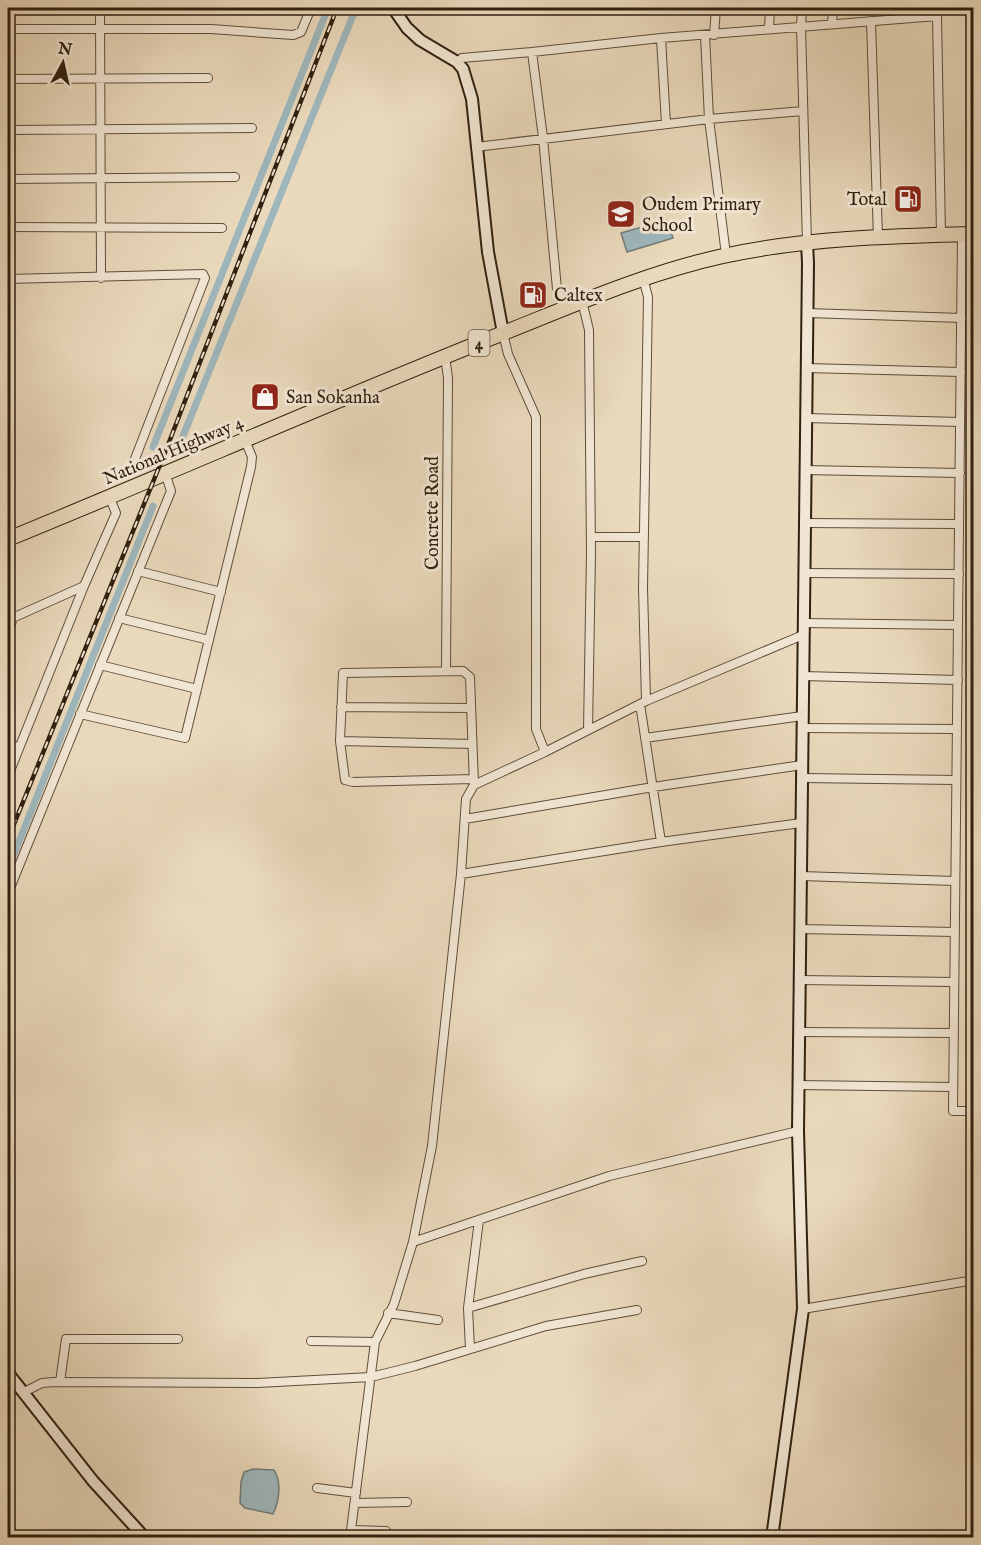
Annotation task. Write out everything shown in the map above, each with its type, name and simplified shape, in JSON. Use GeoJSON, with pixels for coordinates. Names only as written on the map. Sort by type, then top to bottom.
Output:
{"type":"FeatureCollection","features":[{"type":"Feature","properties":{"kind":"highway","name":"National Highway 4"},"geometry":{"type":"LineString","coordinates":[[8,539],[445,356],[643,278],[726,255],[807,243],[968,234]]}},
{"type":"Feature","properties":{"kind":"street"},"geometry":{"type":"LineString","coordinates":[[100,8],[100,278]]}},
{"type":"Feature","properties":{"kind":"street"},"geometry":{"type":"LineString","coordinates":[[8,29],[212,29],[293,35],[301,32],[311,8]]}},
{"type":"Feature","properties":{"kind":"street"},"geometry":{"type":"LineString","coordinates":[[393,8],[407,28],[420,40],[457,62],[466,75],[472,99],[488,252],[503,333],[508,354],[536,417],[536,729],[545,752]]}},
{"type":"Feature","properties":{"kind":"street"},"geometry":{"type":"LineString","coordinates":[[716,8],[710,35],[709,119],[726,255]]}},
{"type":"Feature","properties":{"kind":"street"},"geometry":{"type":"LineString","coordinates":[[769,29],[770,8]]}},
{"type":"Feature","properties":{"kind":"street"},"geometry":{"type":"LineString","coordinates":[[772,1538],[803,1309],[798,1131],[807,313],[802,8]]}},
{"type":"Feature","properties":{"kind":"street"},"geometry":{"type":"LineString","coordinates":[[832,24],[833,8]]}},
{"type":"Feature","properties":{"kind":"street"},"geometry":{"type":"LineString","coordinates":[[910,18],[911,8]]}},
{"type":"Feature","properties":{"kind":"street"},"geometry":{"type":"LineString","coordinates":[[457,62],[462,58],[661,38],[935,16],[938,19],[941,235]]}},
{"type":"Feature","properties":{"kind":"street"},"geometry":{"type":"LineString","coordinates":[[871,21],[878,238]]}},
{"type":"Feature","properties":{"kind":"street"},"geometry":{"type":"LineString","coordinates":[[661,38],[666,123]]}},
{"type":"Feature","properties":{"kind":"street"},"geometry":{"type":"LineString","coordinates":[[532,52],[543,138],[557,289],[564,308]]}},
{"type":"Feature","properties":{"kind":"street"},"geometry":{"type":"LineString","coordinates":[[8,79],[208,78]]}},
{"type":"Feature","properties":{"kind":"street"},"geometry":{"type":"LineString","coordinates":[[476,147],[666,123],[803,111]]}},
{"type":"Feature","properties":{"kind":"street"},"geometry":{"type":"LineString","coordinates":[[8,130],[252,128]]}},
{"type":"Feature","properties":{"kind":"street"},"geometry":{"type":"LineString","coordinates":[[8,179],[235,177]]}},
{"type":"Feature","properties":{"kind":"street"},"geometry":{"type":"LineString","coordinates":[[8,226],[222,228]]}},
{"type":"Feature","properties":{"kind":"street"},"geometry":{"type":"LineString","coordinates":[[968,234],[962,318],[960,422],[952,1111],[974,1111]]}},
{"type":"Feature","properties":{"kind":"street"},"geometry":{"type":"LineString","coordinates":[[8,279],[203,274],[205,278],[133,464]]}},
{"type":"Feature","properties":{"kind":"street"},"geometry":{"type":"LineString","coordinates":[[643,278],[648,297],[643,703],[645,738],[661,842]]}},
{"type":"Feature","properties":{"kind":"street"},"geometry":{"type":"LineString","coordinates":[[582,301],[590,330],[591,537],[588,730]]}},
{"type":"Feature","properties":{"kind":"street"},"geometry":{"type":"LineString","coordinates":[[807,313],[962,318]]}},
{"type":"Feature","properties":{"kind":"street","name":"Concrete Road"},"geometry":{"type":"LineString","coordinates":[[445,356],[448,378],[446,671]]}},
{"type":"Feature","properties":{"kind":"street"},"geometry":{"type":"LineString","coordinates":[[806,368],[961,372]]}},
{"type":"Feature","properties":{"kind":"street"},"geometry":{"type":"LineString","coordinates":[[806,418],[960,422]]}},
{"type":"Feature","properties":{"kind":"street"},"geometry":{"type":"LineString","coordinates":[[80,714],[185,738],[251,467],[252,457],[245,440]]}},
{"type":"Feature","properties":{"kind":"street"},"geometry":{"type":"LineString","coordinates":[[805,470],[960,473]]}},
{"type":"Feature","properties":{"kind":"street"},"geometry":{"type":"LineString","coordinates":[[8,893],[171,491],[165,473]]}},
{"type":"Feature","properties":{"kind":"street"},"geometry":{"type":"LineString","coordinates":[[8,776],[84,586],[116,513],[109,496]]}},
{"type":"Feature","properties":{"kind":"street"},"geometry":{"type":"LineString","coordinates":[[805,524],[959,524]]}},
{"type":"Feature","properties":{"kind":"street"},"geometry":{"type":"LineString","coordinates":[[591,537],[644,537]]}},
{"type":"Feature","properties":{"kind":"street"},"geometry":{"type":"LineString","coordinates":[[138,572],[221,592]]}},
{"type":"Feature","properties":{"kind":"street"},"geometry":{"type":"LineString","coordinates":[[804,573],[959,574]]}},
{"type":"Feature","properties":{"kind":"street"},"geometry":{"type":"LineString","coordinates":[[8,632],[10,619],[84,586]]}},
{"type":"Feature","properties":{"kind":"street"},"geometry":{"type":"LineString","coordinates":[[119,618],[209,640]]}},
{"type":"Feature","properties":{"kind":"street"},"geometry":{"type":"LineString","coordinates":[[803,623],[958,625]]}},
{"type":"Feature","properties":{"kind":"street"},"geometry":{"type":"LineString","coordinates":[[386,1531],[351,1534],[375,1342],[394,1304],[413,1242],[432,1146],[461,874],[466,799],[473,782],[470,677],[463,671],[345,672],[342,676],[340,741],[345,780],[473,782],[545,752],[643,703],[803,635]]}},
{"type":"Feature","properties":{"kind":"street"},"geometry":{"type":"LineString","coordinates":[[100,665],[197,689]]}},
{"type":"Feature","properties":{"kind":"street"},"geometry":{"type":"LineString","coordinates":[[803,676],[957,680]]}},
{"type":"Feature","properties":{"kind":"street"},"geometry":{"type":"LineString","coordinates":[[341,707],[471,708]]}},
{"type":"Feature","properties":{"kind":"street"},"geometry":{"type":"LineString","coordinates":[[645,738],[802,716]]}},
{"type":"Feature","properties":{"kind":"street"},"geometry":{"type":"LineString","coordinates":[[802,728],[957,729]]}},
{"type":"Feature","properties":{"kind":"street"},"geometry":{"type":"LineString","coordinates":[[340,741],[472,744]]}},
{"type":"Feature","properties":{"kind":"street"},"geometry":{"type":"LineString","coordinates":[[8,743],[19,748]]}},
{"type":"Feature","properties":{"kind":"street"},"geometry":{"type":"LineString","coordinates":[[465,819],[653,787],[802,765]]}},
{"type":"Feature","properties":{"kind":"street"},"geometry":{"type":"LineString","coordinates":[[802,778],[956,780]]}},
{"type":"Feature","properties":{"kind":"street"},"geometry":{"type":"LineString","coordinates":[[461,874],[661,842],[801,823]]}},
{"type":"Feature","properties":{"kind":"street"},"geometry":{"type":"LineString","coordinates":[[801,876],[955,881]]}},
{"type":"Feature","properties":{"kind":"street"},"geometry":{"type":"LineString","coordinates":[[800,929],[955,932]]}},
{"type":"Feature","properties":{"kind":"street"},"geometry":{"type":"LineString","coordinates":[[799,980],[954,982]]}},
{"type":"Feature","properties":{"kind":"street"},"geometry":{"type":"LineString","coordinates":[[799,1032],[954,1033]]}},
{"type":"Feature","properties":{"kind":"street"},"geometry":{"type":"LineString","coordinates":[[798,1085],[953,1087]]}},
{"type":"Feature","properties":{"kind":"street"},"geometry":{"type":"LineString","coordinates":[[413,1242],[609,1176],[798,1131]]}},
{"type":"Feature","properties":{"kind":"street"},"geometry":{"type":"LineString","coordinates":[[470,1349],[468,1308],[479,1220]]}},
{"type":"Feature","properties":{"kind":"street"},"geometry":{"type":"LineString","coordinates":[[468,1308],[642,1261]]}},
{"type":"Feature","properties":{"kind":"street"},"geometry":{"type":"LineString","coordinates":[[803,1309],[974,1280]]}},
{"type":"Feature","properties":{"kind":"street"},"geometry":{"type":"LineString","coordinates":[[24,1392],[42,1383],[60,1382],[258,1383],[371,1377],[399,1371],[546,1326],[637,1310]]}},
{"type":"Feature","properties":{"kind":"street"},"geometry":{"type":"LineString","coordinates":[[388,1313],[438,1320]]}},
{"type":"Feature","properties":{"kind":"street"},"geometry":{"type":"LineString","coordinates":[[60,1382],[66,1339],[178,1339]]}},
{"type":"Feature","properties":{"kind":"street"},"geometry":{"type":"LineString","coordinates":[[311,1341],[375,1342]]}},
{"type":"Feature","properties":{"kind":"street"},"geometry":{"type":"LineString","coordinates":[[8,1373],[93,1481],[146,1538]]}},
{"type":"Feature","properties":{"kind":"street"},"geometry":{"type":"LineString","coordinates":[[317,1488],[356,1493]]}},
{"type":"Feature","properties":{"kind":"street"},"geometry":{"type":"LineString","coordinates":[[355,1503],[407,1502]]}},
{"type":"Feature","properties":{"kind":"street"},"geometry":{"type":"LineString","coordinates":[[294,1537],[304,1538]]}},
{"type":"Feature","properties":{"kind":"water"},"geometry":{"type":"Polygon","coordinates":[[[667,220],[673,238],[627,252],[621,233],[667,220]]]}},
{"type":"Feature","properties":{"kind":"water"},"geometry":{"type":"Polygon","coordinates":[[[253,1469],[274,1470],[279,1492],[273,1514],[245,1508],[240,1503],[244,1472],[253,1469]]]}},
{"type":"Feature","properties":{"kind":"waterway"},"geometry":{"type":"LineString","coordinates":[[153,447],[328,8]]}},
{"type":"Feature","properties":{"kind":"waterway"},"geometry":{"type":"LineString","coordinates":[[183,436],[356,8]]}},
{"type":"Feature","properties":{"kind":"waterway"},"geometry":{"type":"LineString","coordinates":[[8,869],[153,506]]}},
{"type":"Feature","properties":{"kind":"railway"},"geometry":{"type":"LineString","coordinates":[[8,839],[166,450],[337,8]]}},
{"type":"Feature","properties":{"kind":"place","name":"Total"},"geometry":{"type":"Point","coordinates":[908,199]}},
{"type":"Feature","properties":{"kind":"place","name":"Oudem Primary School"},"geometry":{"type":"Point","coordinates":[621,214]}},
{"type":"Feature","properties":{"kind":"place","name":"Caltex"},"geometry":{"type":"Point","coordinates":[533,295]}},
{"type":"Feature","properties":{"kind":"place","name":"San Sokanha"},"geometry":{"type":"Point","coordinates":[265,397]}}]}
